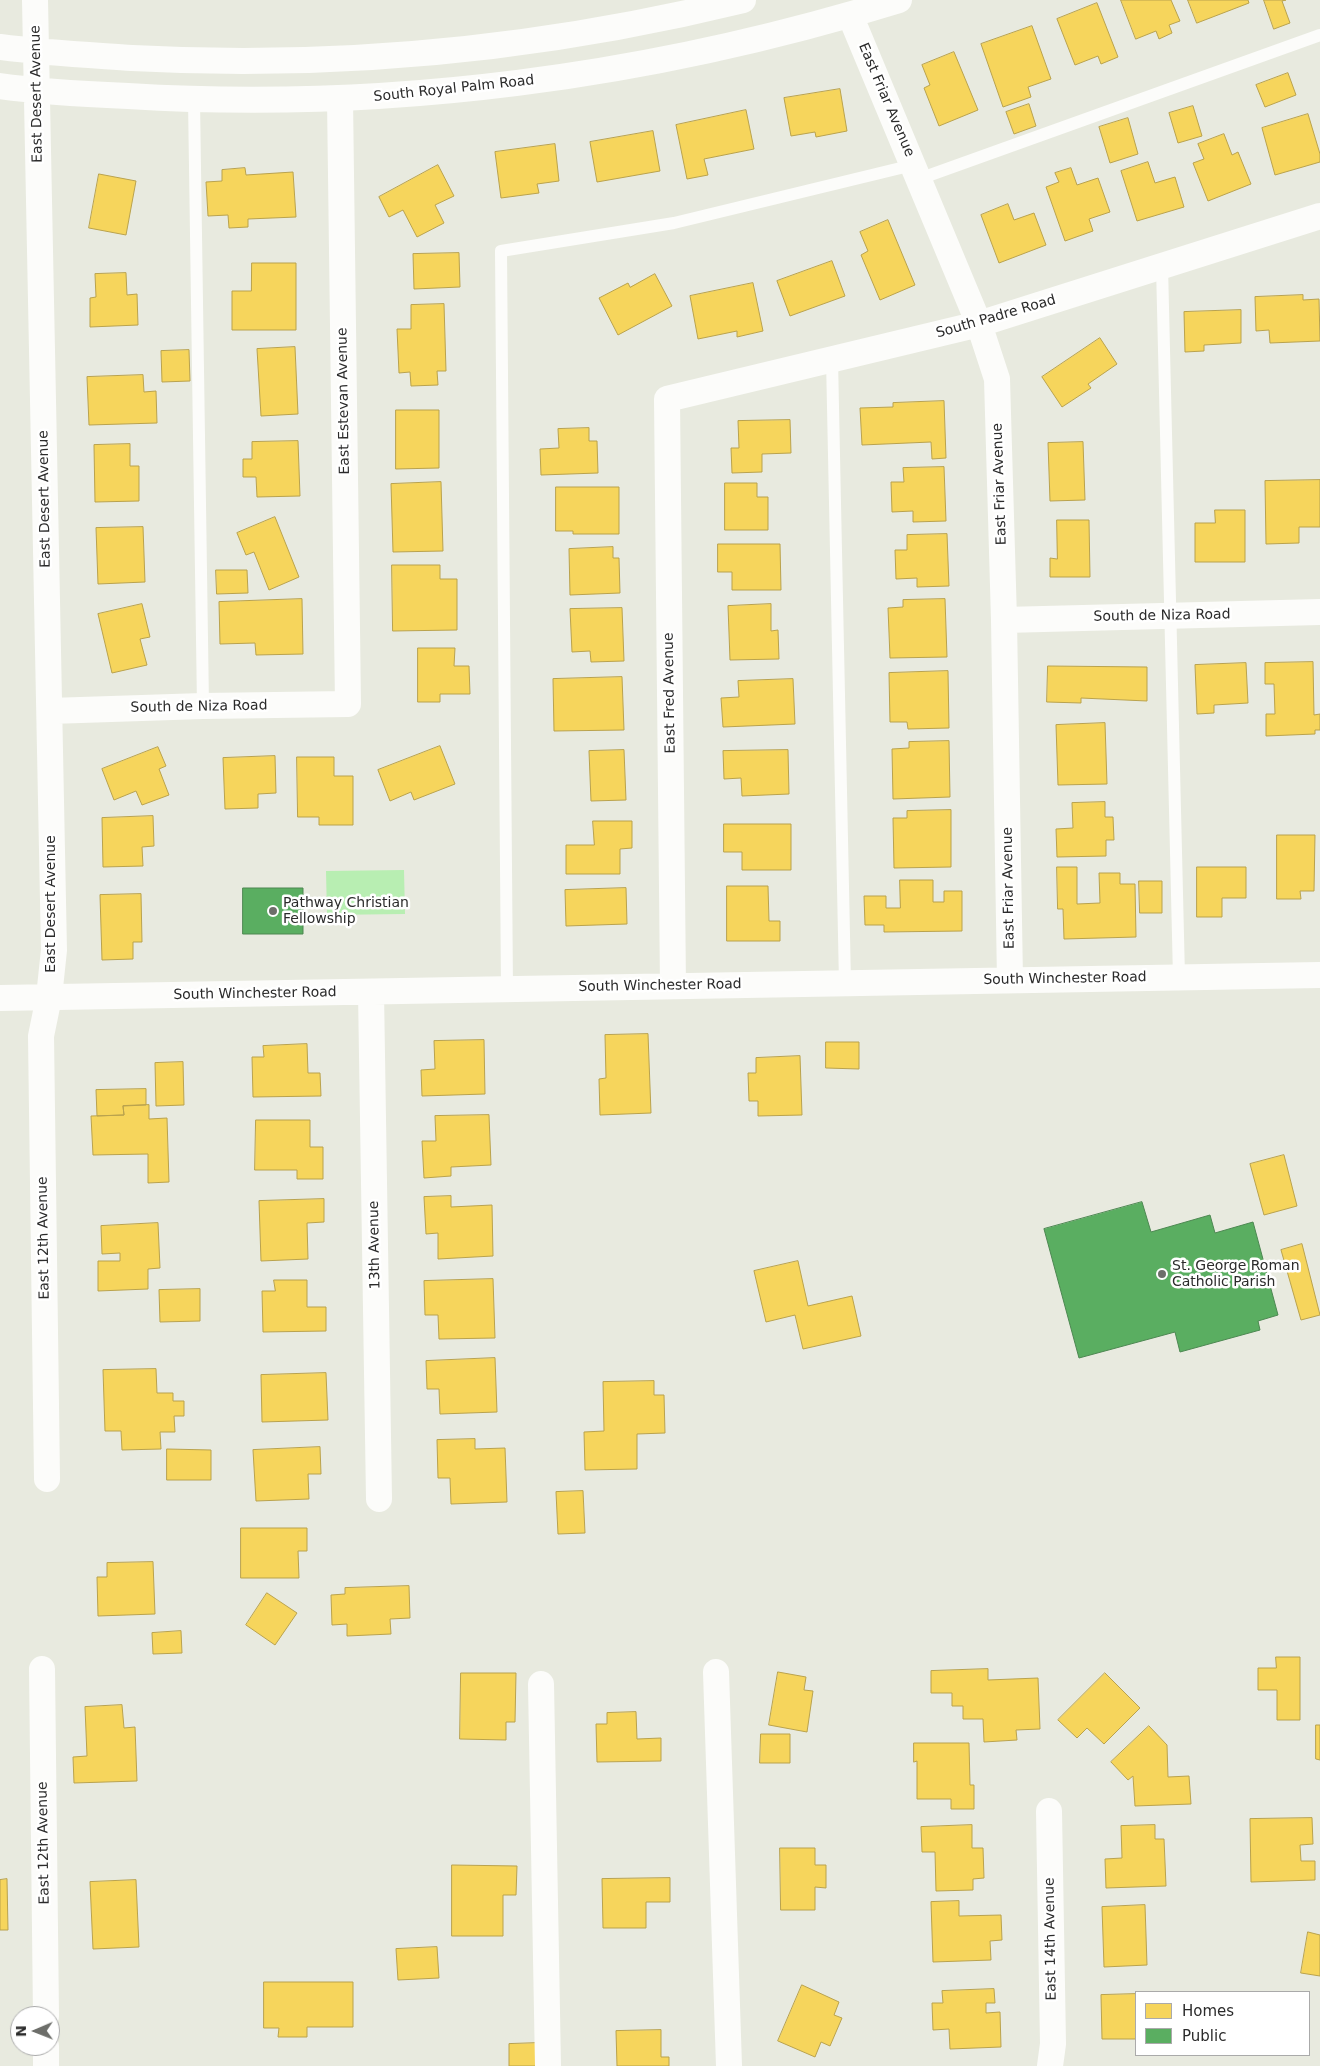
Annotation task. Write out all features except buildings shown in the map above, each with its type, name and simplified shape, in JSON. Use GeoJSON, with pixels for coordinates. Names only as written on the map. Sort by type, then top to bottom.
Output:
{"type":"FeatureCollection","features":[{"type":"Feature","properties":{"kind":"street","name":"East Desert Avenue"},"geometry":{"type":"LineString","coordinates":[[35,0],[54,950],[49,998]]}},
{"type":"Feature","properties":{"kind":"street"},"geometry":{"type":"LineString","coordinates":[[0,47],[36,52],[192,61],[337,59],[457,51],[577,33],[702,10],[743,0]]}},
{"type":"Feature","properties":{"kind":"street","name":"South Royal Palm Road"},"geometry":{"type":"LineString","coordinates":[[0,86],[36,91],[194,100],[340,99],[461,90],[584,75],[713,51],[850,15],[899,0]]}},
{"type":"Feature","properties":{"kind":"street","name":"East Friar Avenue"},"geometry":{"type":"LineString","coordinates":[[850,15],[979,324],[996,379],[1004,620],[1010,980]]}},
{"type":"Feature","properties":{"kind":"street","name":"East Estevan Avenue"},"geometry":{"type":"LineString","coordinates":[[340,99],[348,704]]}},
{"type":"Feature","properties":{"kind":"street","name":"South Padre Road"},"geometry":{"type":"LineString","coordinates":[[667,399],[979,324],[1320,216]]}},
{"type":"Feature","properties":{"kind":"street","name":"East Fred Avenue"},"geometry":{"type":"LineString","coordinates":[[667,399],[674,986]]}},
{"type":"Feature","properties":{"kind":"street","name":"South de Niza Road"},"geometry":{"type":"LineString","coordinates":[[1004,620],[1320,612]]}},
{"type":"Feature","properties":{"kind":"street","name":"South de Niza Road"},"geometry":{"type":"LineString","coordinates":[[50,712],[203,706],[348,704]]}},
{"type":"Feature","properties":{"kind":"street","name":"South Winchester Road"},"geometry":{"type":"LineString","coordinates":[[0,998],[1320,975]]}},
{"type":"Feature","properties":{"kind":"street","name":"13th Avenue"},"geometry":{"type":"LineString","coordinates":[[371,992],[379,1499]]}},
{"type":"Feature","properties":{"kind":"street","name":"East 12th Avenue"},"geometry":{"type":"LineString","coordinates":[[47,1479],[41,1036],[49,998]]}},
{"type":"Feature","properties":{"kind":"street","name":"East 12th Avenue"},"geometry":{"type":"LineString","coordinates":[[42,1670],[46,2006]]}},
{"type":"Feature","properties":{"kind":"street"},"geometry":{"type":"LineString","coordinates":[[716,1672],[729,2066]]}},
{"type":"Feature","properties":{"kind":"street"},"geometry":{"type":"LineString","coordinates":[[541,1684],[548,2066]]}},
{"type":"Feature","properties":{"kind":"street","name":"East 14th Avenue"},"geometry":{"type":"LineString","coordinates":[[1049,1811],[1053,2044],[1050,2066]]}},
{"type":"Feature","properties":{"kind":"lane"},"geometry":{"type":"LineString","coordinates":[[507,989],[501,250],[674,223],[916,172],[1320,35]]}},
{"type":"Feature","properties":{"kind":"lane"},"geometry":{"type":"LineString","coordinates":[[194,100],[203,706]]}},
{"type":"Feature","properties":{"kind":"lane"},"geometry":{"type":"LineString","coordinates":[[1162,266],[1179,977]]}},
{"type":"Feature","properties":{"kind":"lane"},"geometry":{"type":"LineString","coordinates":[[832,359],[845,983]]}},
{"type":"Feature","properties":{"kind":"green space"},"geometry":{"type":"Polygon","coordinates":[[[404,870],[405,914],[327,915],[326,871],[404,870]]]}},
{"type":"Feature","properties":{"kind":"place","name":"Pathway Christian Fellowship"},"geometry":{"type":"Point","coordinates":[273,911]}},
{"type":"Feature","properties":{"kind":"place","name":"St. George Roman Catholic Parish"},"geometry":{"type":"Point","coordinates":[1162,1274]}}]}
